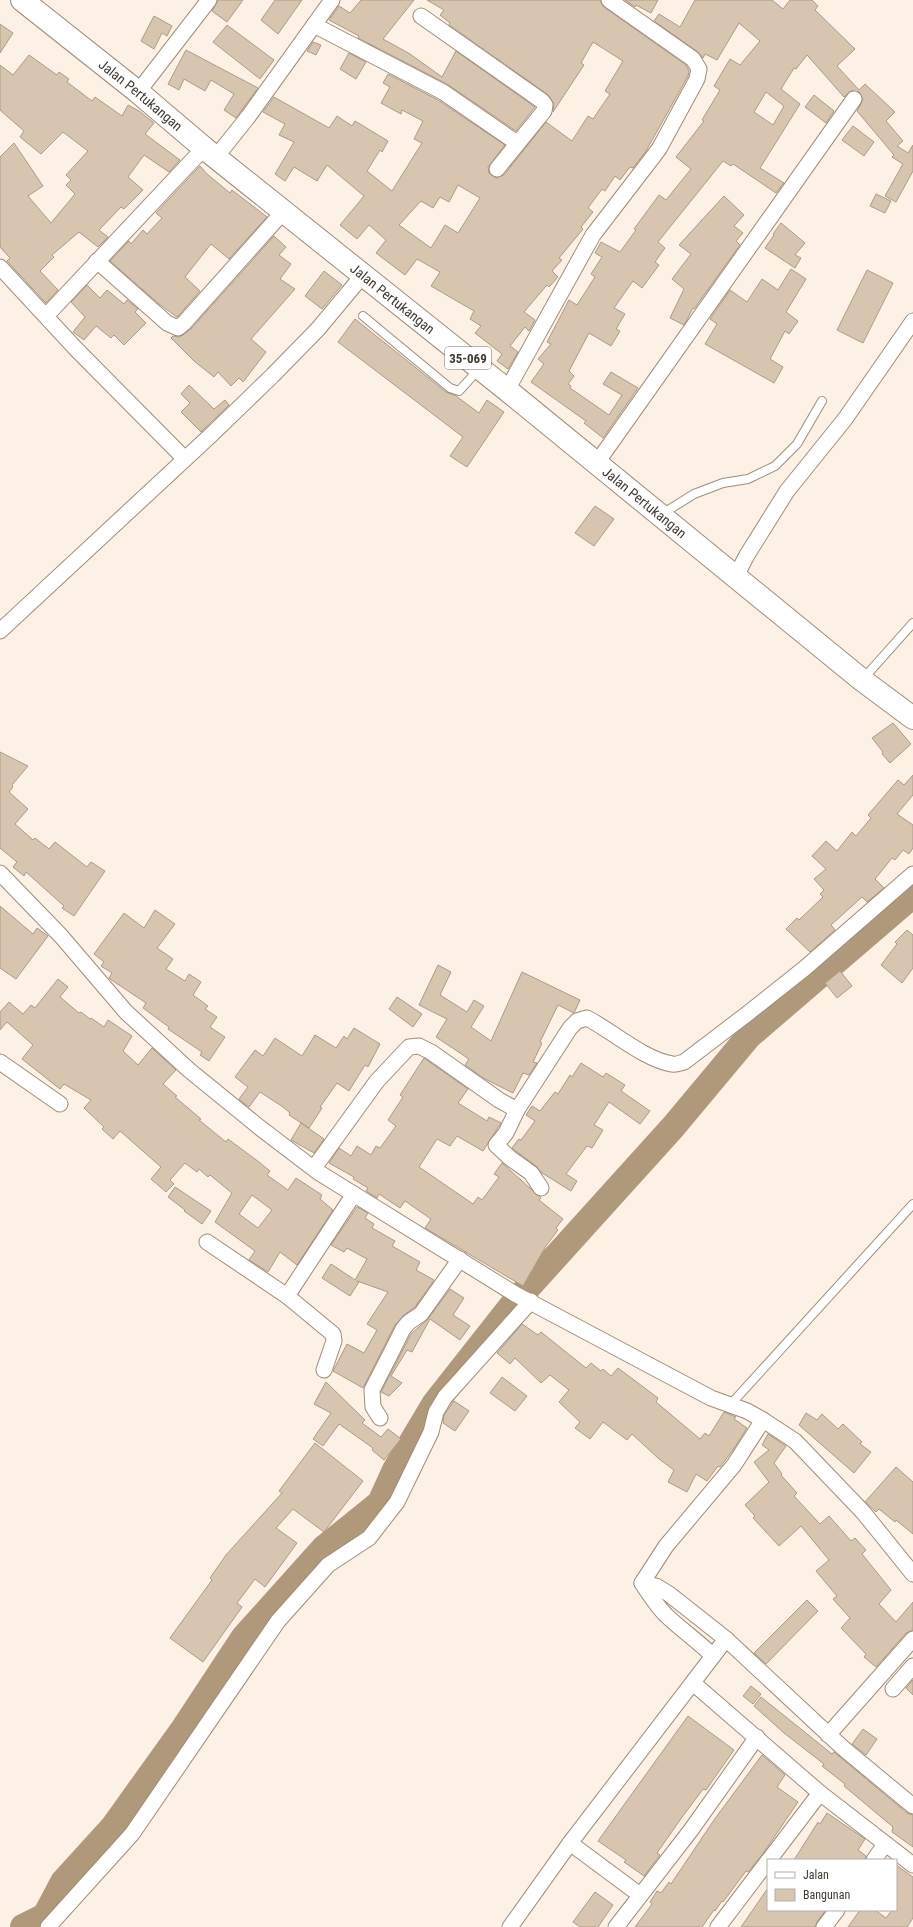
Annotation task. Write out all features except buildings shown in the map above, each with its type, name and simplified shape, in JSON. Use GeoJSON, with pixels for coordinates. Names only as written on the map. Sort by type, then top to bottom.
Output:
{"type":"FeatureCollection","features":[{"type":"Feature","properties":{"kind":"main road","name":"Jalan Pertukangan"},"geometry":{"type":"LineString","coordinates":[[22,0],[480,368],[862,680],[913,718]]}},
{"type":"Feature","properties":{"kind":"street"},"geometry":{"type":"LineString","coordinates":[[138,92],[208,0]]}},
{"type":"Feature","properties":{"kind":"street"},"geometry":{"type":"LineString","coordinates":[[46,316],[97,261],[248,117],[332,0]]}},
{"type":"Feature","properties":{"kind":"street"},"geometry":{"type":"LineString","coordinates":[[507,390],[594,236],[659,149],[697,79],[698,69],[694,59],[609,0]]}},
{"type":"Feature","properties":{"kind":"street"},"geometry":{"type":"LineString","coordinates":[[421,16],[542,101],[545,105],[544,111],[497,169]]}},
{"type":"Feature","properties":{"kind":"street"},"geometry":{"type":"LineString","coordinates":[[314,25],[443,92],[517,143]]}},
{"type":"Feature","properties":{"kind":"street"},"geometry":{"type":"LineString","coordinates":[[596,464],[854,99]]}},
{"type":"Feature","properties":{"kind":"street"},"geometry":{"type":"LineString","coordinates":[[97,261],[167,323],[178,328],[284,211]]}},
{"type":"Feature","properties":{"kind":"street"},"geometry":{"type":"LineString","coordinates":[[0,267],[185,458]]}},
{"type":"Feature","properties":{"kind":"street"},"geometry":{"type":"LineString","coordinates":[[0,631],[272,376],[318,330],[363,274]]}},
{"type":"Feature","properties":{"kind":"street"},"geometry":{"type":"LineString","coordinates":[[736,576],[747,555],[788,491],[844,420],[913,321]]}},
{"type":"Feature","properties":{"kind":"street"},"geometry":{"type":"LineString","coordinates":[[0,873],[61,936],[126,1012],[189,1070],[314,1168],[523,1297],[711,1398],[731,1404],[764,1420],[795,1441],[863,1512],[913,1574]]}},
{"type":"Feature","properties":{"kind":"street"},"geometry":{"type":"LineString","coordinates":[[541,1188],[531,1173],[496,1145],[506,1133],[517,1110],[570,1028],[577,1021],[587,1018],[603,1026],[654,1059],[673,1065],[684,1062],[805,968],[913,874]]}},
{"type":"Feature","properties":{"kind":"street"},"geometry":{"type":"LineString","coordinates":[[314,1168],[377,1082],[409,1047],[419,1046],[431,1052],[499,1100],[517,1110]]}},
{"type":"Feature","properties":{"kind":"street"},"geometry":{"type":"LineString","coordinates":[[0,1062],[60,1104]]}},
{"type":"Feature","properties":{"kind":"street"},"geometry":{"type":"LineString","coordinates":[[287,1296],[354,1194]]}},
{"type":"Feature","properties":{"kind":"street"},"geometry":{"type":"LineString","coordinates":[[207,1242],[287,1296],[332,1334],[334,1341],[324,1370]]}},
{"type":"Feature","properties":{"kind":"street"},"geometry":{"type":"LineString","coordinates":[[380,1418],[373,1407],[372,1390],[403,1329],[409,1322],[421,1314],[460,1259]]}},
{"type":"Feature","properties":{"kind":"street"},"geometry":{"type":"LineString","coordinates":[[48,1927],[132,1834],[278,1621],[328,1565],[369,1538],[397,1502],[431,1432],[436,1412],[445,1397],[523,1297]]}},
{"type":"Feature","properties":{"kind":"street"},"geometry":{"type":"LineString","coordinates":[[642,1583],[666,1546],[734,1465],[764,1420]]}},
{"type":"Feature","properties":{"kind":"street"},"geometry":{"type":"LineString","coordinates":[[642,1583],[656,1586],[669,1594],[726,1639],[828,1735],[913,1806]]}},
{"type":"Feature","properties":{"kind":"street"},"geometry":{"type":"LineString","coordinates":[[642,1583],[668,1617],[697,1640],[713,1656]]}},
{"type":"Feature","properties":{"kind":"street"},"geometry":{"type":"LineString","coordinates":[[510,1927],[570,1843],[726,1639]]}},
{"type":"Feature","properties":{"kind":"street"},"geometry":{"type":"LineString","coordinates":[[828,1735],[913,1639]]}},
{"type":"Feature","properties":{"kind":"street"},"geometry":{"type":"LineString","coordinates":[[893,1689],[913,1666]]}},
{"type":"Feature","properties":{"kind":"street"},"geometry":{"type":"LineString","coordinates":[[693,1683],[820,1793],[913,1865]]}},
{"type":"Feature","properties":{"kind":"street"},"geometry":{"type":"LineString","coordinates":[[616,1927],[690,1830],[757,1737]]}},
{"type":"Feature","properties":{"kind":"street"},"geometry":{"type":"LineString","coordinates":[[770,1859],[820,1793]]}},
{"type":"Feature","properties":{"kind":"street"},"geometry":{"type":"LineString","coordinates":[[570,1843],[640,1895]]}},
{"type":"Feature","properties":{"kind":"street"},"geometry":{"type":"LineString","coordinates":[[875,1859],[885,1844]]}},
{"type":"Feature","properties":{"kind":"street"},"geometry":{"type":"LineString","coordinates":[[718,1927],[767,1862]]}},
{"type":"Feature","properties":{"kind":"street"},"geometry":{"type":"LineString","coordinates":[[824,1927],[836,1911]]}},
{"type":"Feature","properties":{"kind":"lane"},"geometry":{"type":"LineString","coordinates":[[363,316],[450,388],[459,391],[480,368]]}},
{"type":"Feature","properties":{"kind":"lane"},"geometry":{"type":"LineString","coordinates":[[660,516],[694,494],[723,483],[748,479],[775,466],[797,444],[822,401]]}},
{"type":"Feature","properties":{"kind":"lane"},"geometry":{"type":"LineString","coordinates":[[862,680],[913,623]]}},
{"type":"Feature","properties":{"kind":"lane"},"geometry":{"type":"LineString","coordinates":[[731,1404],[913,1204]]}},
{"type":"Feature","properties":{"kind":"waterway"},"geometry":{"type":"LineString","coordinates":[[23,1927],[45,1916],[63,1882],[113,1827],[184,1728],[244,1637],[324,1548],[380,1503],[395,1470],[435,1403],[513,1304],[673,1127],[749,1036],[913,895]]}}]}
